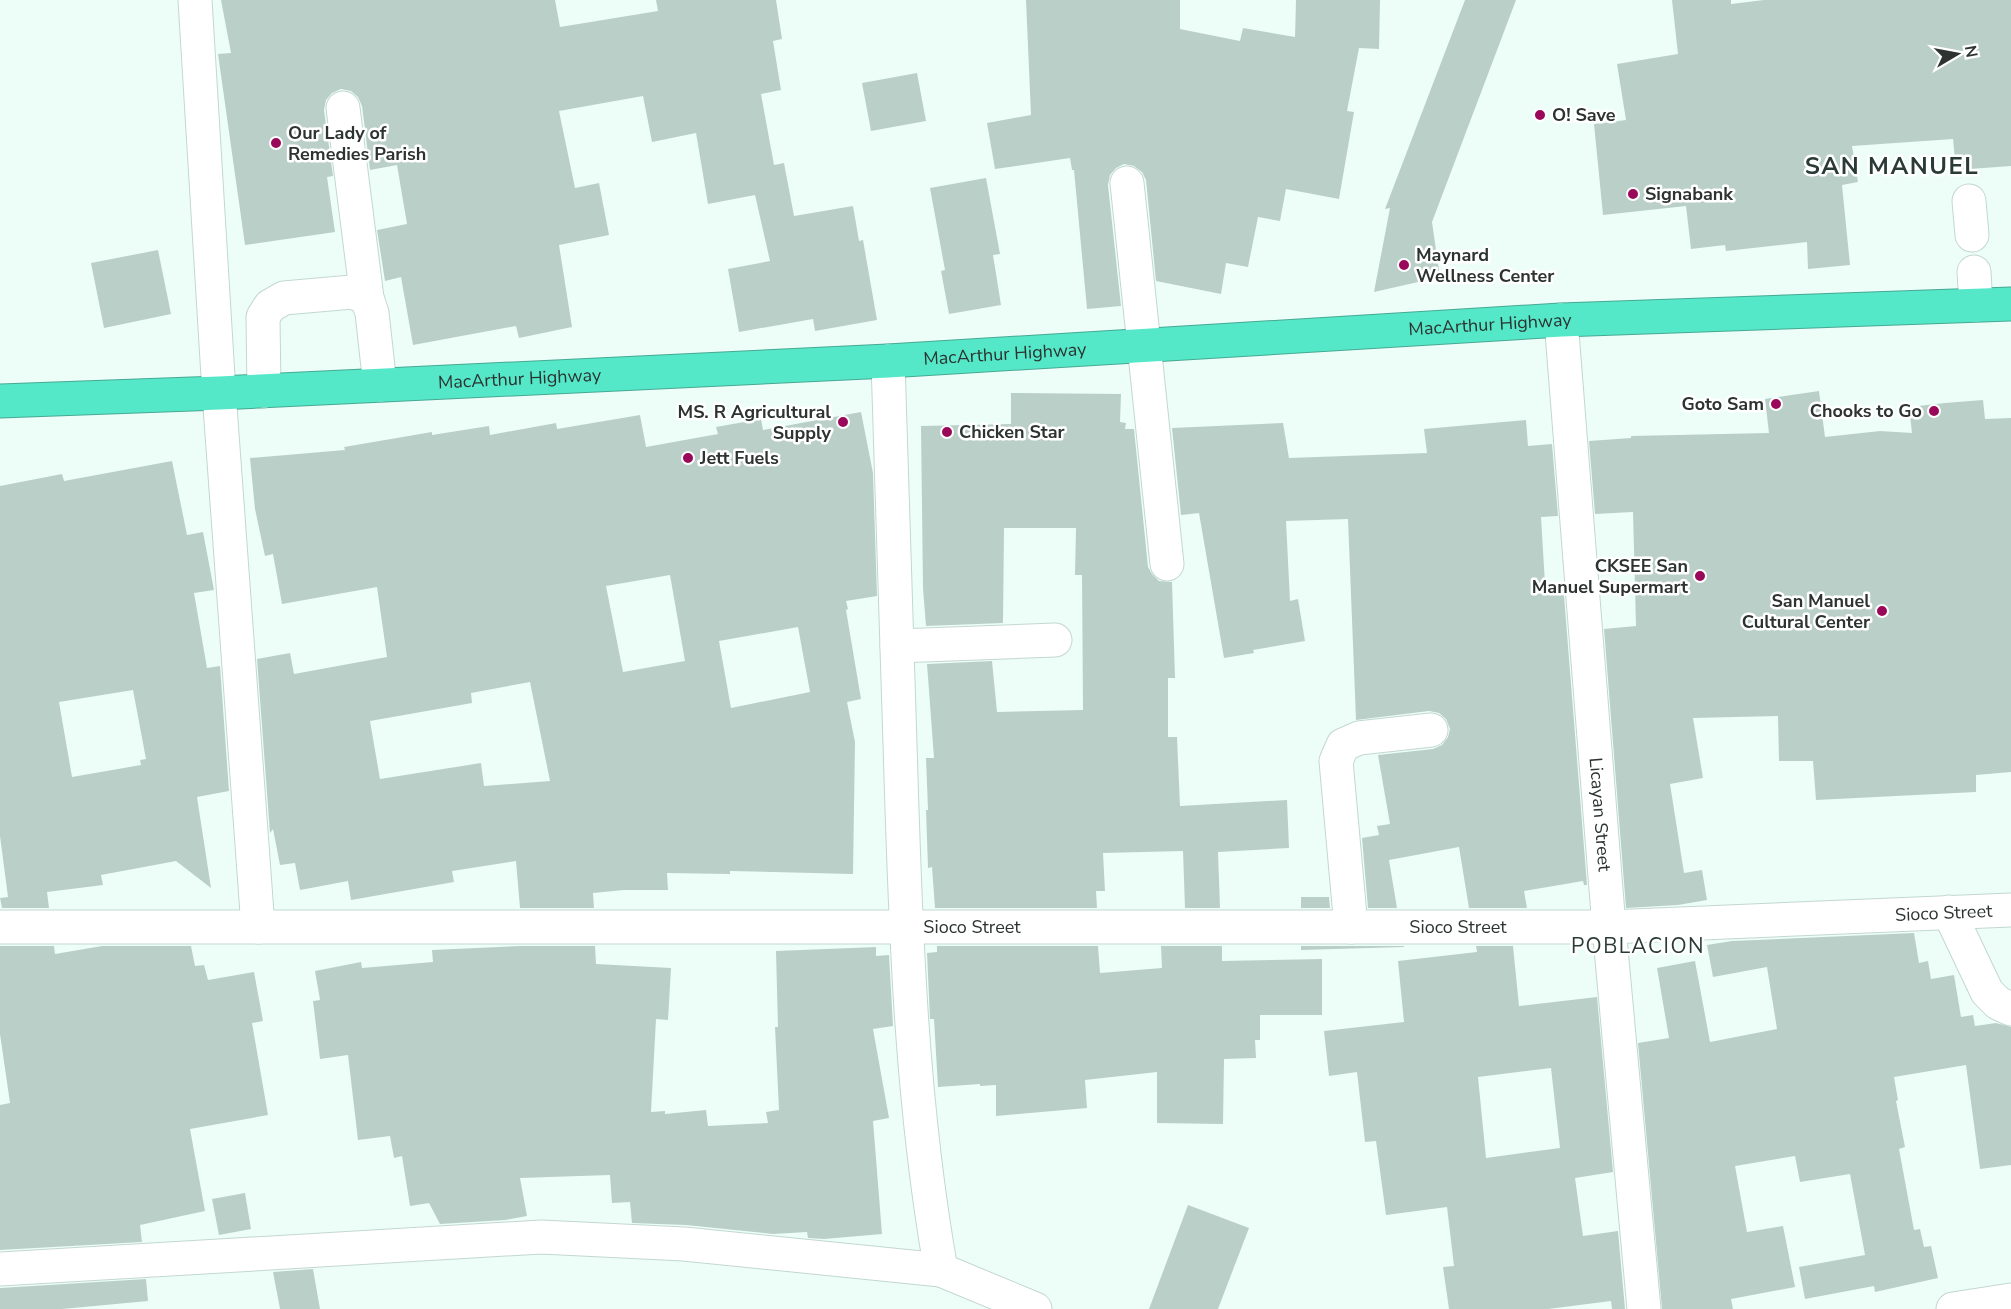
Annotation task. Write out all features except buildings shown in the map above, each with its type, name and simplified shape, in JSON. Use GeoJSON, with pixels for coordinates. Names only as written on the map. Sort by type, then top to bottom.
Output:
{"type":"FeatureCollection","features":[{"type":"Feature","properties":{"kind":"highway","name":"MacArthur Highway"},"geometry":{"type":"LineString","coordinates":[[0,401],[264,391],[888,361],[1561,320],[2011,304]]}},
{"type":"Feature","properties":{"kind":"street"},"geometry":{"type":"LineString","coordinates":[[195,0],[219,393],[258,927]]}},
{"type":"Feature","properties":{"kind":"street"},"geometry":{"type":"LineString","coordinates":[[343,108],[380,385]]}},
{"type":"Feature","properties":{"kind":"street"},"geometry":{"type":"LineString","coordinates":[[1127,183],[1167,564]]}},
{"type":"Feature","properties":{"kind":"street"},"geometry":{"type":"LineString","coordinates":[[1969,201],[1972,235]]}},
{"type":"Feature","properties":{"kind":"street"},"geometry":{"type":"LineString","coordinates":[[1974,272],[1976,305]]}},
{"type":"Feature","properties":{"kind":"street"},"geometry":{"type":"LineString","coordinates":[[264,391],[263,317],[270,306],[284,298],[352,292],[367,298]]}},
{"type":"Feature","properties":{"kind":"street","name":"Licayan Street"},"geometry":{"type":"LineString","coordinates":[[1561,320],[1609,927],[1644,1309]]}},
{"type":"Feature","properties":{"kind":"street"},"geometry":{"type":"LineString","coordinates":[[888,361],[906,928],[922,1143],[941,1270]]}},
{"type":"Feature","properties":{"kind":"street"},"geometry":{"type":"LineString","coordinates":[[897,646],[1055,640]]}},
{"type":"Feature","properties":{"kind":"street"},"geometry":{"type":"LineString","coordinates":[[1351,927],[1336,761],[1343,745],[1359,738],[1431,730]]}},
{"type":"Feature","properties":{"kind":"street","name":"Sioco Street"},"geometry":{"type":"LineString","coordinates":[[0,927],[1609,927],[2011,910]]}},
{"type":"Feature","properties":{"kind":"street"},"geometry":{"type":"LineString","coordinates":[[1949,912],[1987,992],[1998,1003],[2011,1009]]}},
{"type":"Feature","properties":{"kind":"street"},"geometry":{"type":"LineString","coordinates":[[0,1269],[541,1237],[684,1244],[941,1270],[1035,1309]]}},
{"type":"Feature","properties":{"kind":"street"},"geometry":{"type":"LineString","coordinates":[[1953,1309],[2011,1300]]}},
{"type":"Feature","properties":{"kind":"place","name":"O! Save"},"geometry":{"type":"Point","coordinates":[1540,115]}},
{"type":"Feature","properties":{"kind":"place","name":"Our Lady of Remedies Parish"},"geometry":{"type":"Point","coordinates":[276,143]}},
{"type":"Feature","properties":{"kind":"place","name":"Signabank"},"geometry":{"type":"Point","coordinates":[1633,194]}},
{"type":"Feature","properties":{"kind":"place","name":"Maynard Wellness Center"},"geometry":{"type":"Point","coordinates":[1404,265]}},
{"type":"Feature","properties":{"kind":"place","name":"Goto Sam"},"geometry":{"type":"Point","coordinates":[1776,404]}},
{"type":"Feature","properties":{"kind":"place","name":"Chooks to Go"},"geometry":{"type":"Point","coordinates":[1934,411]}},
{"type":"Feature","properties":{"kind":"place","name":"MS. R Agricultural Supply"},"geometry":{"type":"Point","coordinates":[843,422]}},
{"type":"Feature","properties":{"kind":"place","name":"Chicken Star"},"geometry":{"type":"Point","coordinates":[947,432]}},
{"type":"Feature","properties":{"kind":"place","name":"Jett Fuels"},"geometry":{"type":"Point","coordinates":[688,458]}},
{"type":"Feature","properties":{"kind":"place","name":"CKSEE San Manuel Supermart"},"geometry":{"type":"Point","coordinates":[1700,576]}},
{"type":"Feature","properties":{"kind":"place","name":"San Manuel Cultural Center"},"geometry":{"type":"Point","coordinates":[1882,611]}},
{"type":"Feature","properties":{"kind":"district","name":"SAN MANUEL"},"geometry":{"type":"Point","coordinates":[1892,166]}},
{"type":"Feature","properties":{"kind":"district","name":"POBLACION"},"geometry":{"type":"Point","coordinates":[1638,946]}}]}
